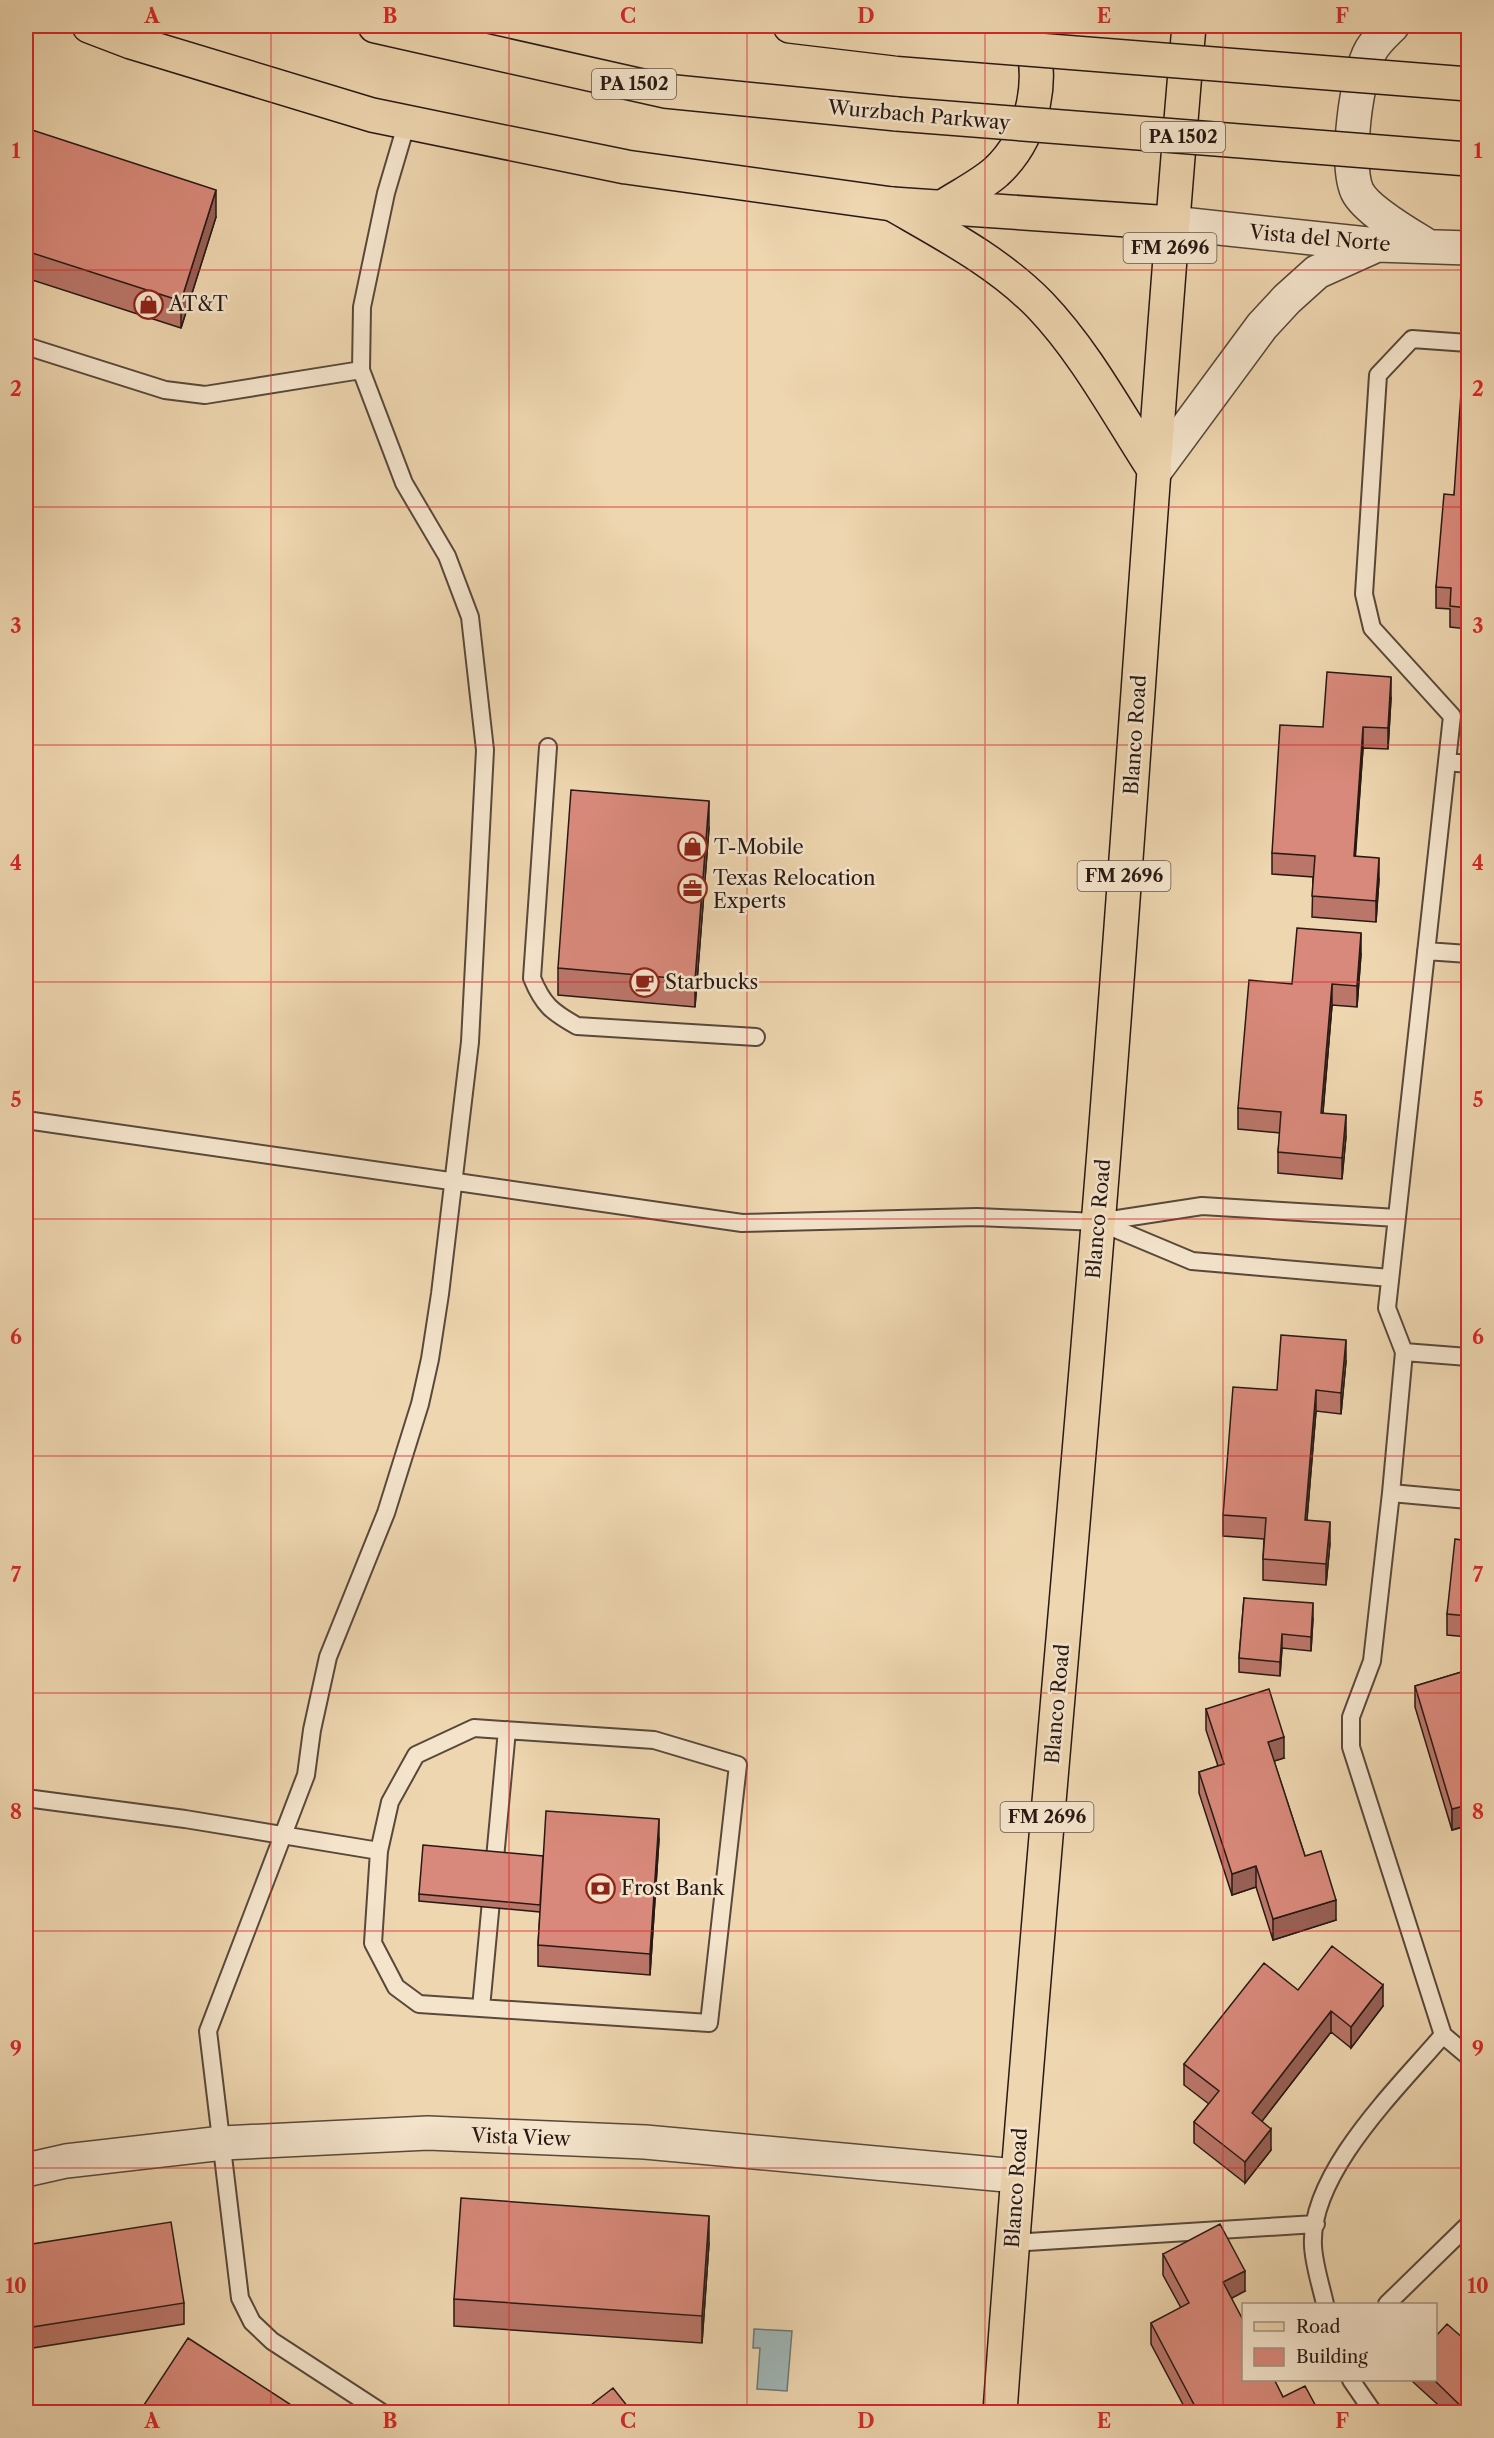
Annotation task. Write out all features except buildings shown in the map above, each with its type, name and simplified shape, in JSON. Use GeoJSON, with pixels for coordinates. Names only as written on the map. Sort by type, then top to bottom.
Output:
{"type":"FeatureCollection","features":[{"type":"Feature","properties":{"kind":"main road"},"geometry":{"type":"LineString","coordinates":[[88,26],[154,49],[372,115],[626,167],[892,204],[1172,223]]}},
{"type":"Feature","properties":{"kind":"main road","name":"Wurzbach Parkway"},"geometry":{"type":"LineString","coordinates":[[375,26],[665,91],[897,114],[1468,159]]}},
{"type":"Feature","properties":{"kind":"main road"},"geometry":{"type":"LineString","coordinates":[[790,26],[899,39],[1468,84]]}},
{"type":"Feature","properties":{"kind":"main road"},"geometry":{"type":"LineString","coordinates":[[941,208],[985,181],[998,170],[1022,137],[1032,114],[1036,77],[1032,40],[1026,26]]}},
{"type":"Feature","properties":{"kind":"main road","name":"Blanco Road"},"geometry":{"type":"LineString","coordinates":[[1000,2412],[1017,2176],[1098,1222],[1172,223],[1189,26]]}},
{"type":"Feature","properties":{"kind":"main road"},"geometry":{"type":"LineString","coordinates":[[892,204],[981,256],[1039,304],[1067,336],[1155,471]]}},
{"type":"Feature","properties":{"kind":"street"},"geometry":{"type":"LineString","coordinates":[[1392,26],[1371,50],[1358,86],[1352,172],[1358,193],[1392,225],[1426,245]]}},
{"type":"Feature","properties":{"kind":"street","name":"Vista del Norte"},"geometry":{"type":"LineString","coordinates":[[1172,223],[1377,245],[1468,248]]}},
{"type":"Feature","properties":{"kind":"street"},"geometry":{"type":"LineString","coordinates":[[1155,471],[1262,326],[1287,299],[1317,272],[1377,245]]}},
{"type":"Feature","properties":{"kind":"street","name":"Vista View"},"geometry":{"type":"LineString","coordinates":[[26,2170],[66,2161],[223,2143],[440,2133],[645,2142],[1017,2176]]}},
{"type":"Feature","properties":{"kind":"lane"},"geometry":{"type":"LineString","coordinates":[[381,2412],[272,2341],[252,2322],[240,2298],[208,2031],[306,1775],[312,1730],[328,1657],[386,1513],[420,1404],[430,1359],[470,1042],[485,750],[470,617],[447,556],[404,483],[361,370],[362,307],[386,192],[407,122]]}},
{"type":"Feature","properties":{"kind":"lane"},"geometry":{"type":"LineString","coordinates":[[1468,343],[1412,339],[1378,375],[1364,594],[1372,628],[1452,716],[1387,1308],[1404,1352],[1391,1493],[1372,1661],[1351,1717],[1351,1747],[1443,2035],[1468,2056]]}},
{"type":"Feature","properties":{"kind":"lane"},"geometry":{"type":"LineString","coordinates":[[26,346],[165,390],[205,395],[361,370]]}},
{"type":"Feature","properties":{"kind":"lane"},"geometry":{"type":"LineString","coordinates":[[548,747],[532,978],[540,997],[553,1012],[577,1026],[756,1037]]}},
{"type":"Feature","properties":{"kind":"lane"},"geometry":{"type":"LineString","coordinates":[[1447,762],[1468,764]]}},
{"type":"Feature","properties":{"kind":"lane"},"geometry":{"type":"LineString","coordinates":[[1426,951],[1468,954]]}},
{"type":"Feature","properties":{"kind":"lane"},"geometry":{"type":"LineString","coordinates":[[26,1120],[742,1223],[977,1216],[1098,1222],[1202,1206],[1397,1218]]}},
{"type":"Feature","properties":{"kind":"lane"},"geometry":{"type":"LineString","coordinates":[[1098,1222],[1192,1261],[1390,1278]]}},
{"type":"Feature","properties":{"kind":"lane"},"geometry":{"type":"LineString","coordinates":[[1404,1352],[1468,1357]]}},
{"type":"Feature","properties":{"kind":"lane"},"geometry":{"type":"LineString","coordinates":[[1391,1493],[1468,1500]]}},
{"type":"Feature","properties":{"kind":"lane"},"geometry":{"type":"LineString","coordinates":[[474,1728],[507,1730],[654,1740],[738,1765],[709,2023],[419,2004],[396,1988],[373,1943],[379,1851],[390,1802],[416,1755],[474,1728]]}},
{"type":"Feature","properties":{"kind":"lane"},"geometry":{"type":"LineString","coordinates":[[481,2008],[507,1730]]}},
{"type":"Feature","properties":{"kind":"lane"},"geometry":{"type":"LineString","coordinates":[[26,1797],[282,1834],[379,1851]]}},
{"type":"Feature","properties":{"kind":"lane"},"geometry":{"type":"LineString","coordinates":[[1325,2303],[1313,2245],[1319,2201],[1354,2139],[1443,2035]]}},
{"type":"Feature","properties":{"kind":"lane"},"geometry":{"type":"LineString","coordinates":[[1012,2242],[1316,2224]]}},
{"type":"Feature","properties":{"kind":"lane"},"geometry":{"type":"LineString","coordinates":[[1388,2303],[1468,2225]]}},
{"type":"Feature","properties":{"kind":"lane"},"geometry":{"type":"LineString","coordinates":[[1352,2381],[1372,2412]]}},
{"type":"Feature","properties":{"kind":"water"},"geometry":{"type":"Polygon","coordinates":[[[754,2329],[792,2331],[787,2391],[757,2389],[760,2348],[753,2348],[754,2329]]]}},
{"type":"Feature","properties":{"kind":"place","name":"AT&T"},"geometry":{"type":"Point","coordinates":[148,304]}},
{"type":"Feature","properties":{"kind":"place","name":"T-Mobile"},"geometry":{"type":"Point","coordinates":[693,847]}},
{"type":"Feature","properties":{"kind":"place","name":"Texas Relocation Experts"},"geometry":{"type":"Point","coordinates":[692,889]}},
{"type":"Feature","properties":{"kind":"place","name":"Starbucks"},"geometry":{"type":"Point","coordinates":[644,982]}},
{"type":"Feature","properties":{"kind":"place","name":"Frost Bank"},"geometry":{"type":"Point","coordinates":[600,1888]}}]}
